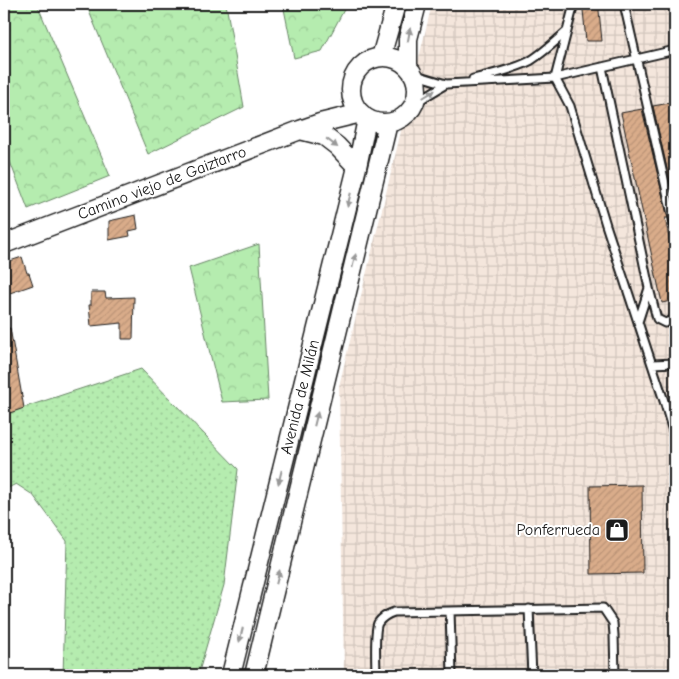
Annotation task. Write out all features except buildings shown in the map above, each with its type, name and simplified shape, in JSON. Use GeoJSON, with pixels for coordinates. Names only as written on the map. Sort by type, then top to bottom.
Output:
{"type":"FeatureCollection","features":[{"type":"Feature","properties":{"kind":"street"},"geometry":{"type":"LineString","coordinates":[[381,57],[396,4]]}},
{"type":"Feature","properties":{"kind":"street"},"geometry":{"type":"LineString","coordinates":[[410,70],[398,60],[381,57],[372,59],[362,65],[354,75],[351,86],[354,105],[364,116],[377,122],[388,123],[399,120],[413,104],[417,88],[410,70],[408,39],[417,4]]}},
{"type":"Feature","properties":{"kind":"street","name":"Camino viejo de Gaiztarro"},"geometry":{"type":"LineString","coordinates":[[320,123],[351,95]]}},
{"type":"Feature","properties":{"kind":"street","name":"Camino viejo de Gaiztarro"},"geometry":{"type":"LineString","coordinates":[[4,244],[300,130],[320,123],[364,116]]}},
{"type":"Feature","properties":{"kind":"street","name":"Avenida de Milán"},"geometry":{"type":"LineString","coordinates":[[231,675],[357,167],[364,116]]}},
{"type":"Feature","properties":{"kind":"street","name":"Avenida de Milán"},"geometry":{"type":"LineString","coordinates":[[254,675],[388,123]]}},
{"type":"Feature","properties":{"kind":"street"},"geometry":{"type":"LineString","coordinates":[[300,130],[324,136],[337,146],[357,167]]}},
{"type":"Feature","properties":{"kind":"lane"},"geometry":{"type":"LineString","coordinates":[[574,4],[555,78],[570,106],[606,225],[675,438]]}},
{"type":"Feature","properties":{"kind":"lane"},"geometry":{"type":"LineString","coordinates":[[624,4],[675,228]]}},
{"type":"Feature","properties":{"kind":"lane"},"geometry":{"type":"LineString","coordinates":[[456,83],[528,62],[548,49],[567,31]]}},
{"type":"Feature","properties":{"kind":"lane"},"geometry":{"type":"LineString","coordinates":[[413,104],[446,84],[555,78],[675,50]]}},
{"type":"Feature","properties":{"kind":"lane"},"geometry":{"type":"LineString","coordinates":[[602,67],[657,319],[665,323],[675,319]]}},
{"type":"Feature","properties":{"kind":"lane"},"geometry":{"type":"LineString","coordinates":[[410,70],[446,84]]}},
{"type":"Feature","properties":{"kind":"lane"},"geometry":{"type":"LineString","coordinates":[[638,322],[649,288]]}},
{"type":"Feature","properties":{"kind":"lane"},"geometry":{"type":"LineString","coordinates":[[652,364],[675,362]]}},
{"type":"Feature","properties":{"kind":"lane"},"geometry":{"type":"LineString","coordinates":[[376,675],[377,624],[384,616],[394,612],[602,608],[613,623],[615,675]]}},
{"type":"Feature","properties":{"kind":"lane"},"geometry":{"type":"LineString","coordinates":[[529,609],[532,675]]}},
{"type":"Feature","properties":{"kind":"lane"},"geometry":{"type":"LineString","coordinates":[[450,611],[452,675]]}},
{"type":"Feature","properties":{"kind":"shaded area"},"geometry":{"type":"Polygon","coordinates":[[[432,4],[675,4],[675,675],[344,675],[339,386],[432,4]]]}},
{"type":"Feature","properties":{"kind":"green space"},"geometry":{"type":"Polygon","coordinates":[[[4,4],[37,4],[110,176],[28,209],[4,146],[4,4]]]}},
{"type":"Feature","properties":{"kind":"green space"},"geometry":{"type":"Polygon","coordinates":[[[86,4],[226,4],[244,107],[148,154],[86,4]]]}},
{"type":"Feature","properties":{"kind":"green space"},"geometry":{"type":"Polygon","coordinates":[[[283,4],[347,4],[322,51],[294,58],[283,4]]]}},
{"type":"Feature","properties":{"kind":"green space"},"geometry":{"type":"Polygon","coordinates":[[[259,244],[268,400],[222,402],[189,268],[259,244]]]}},
{"type":"Feature","properties":{"kind":"green space"},"geometry":{"type":"Polygon","coordinates":[[[141,369],[238,469],[224,585],[198,675],[63,675],[67,541],[33,495],[16,484],[4,490],[4,414],[141,369]]]}},
{"type":"Feature","properties":{"kind":"place","name":"Ponferrueda"},"geometry":{"type":"Point","coordinates":[617,530]}}]}
